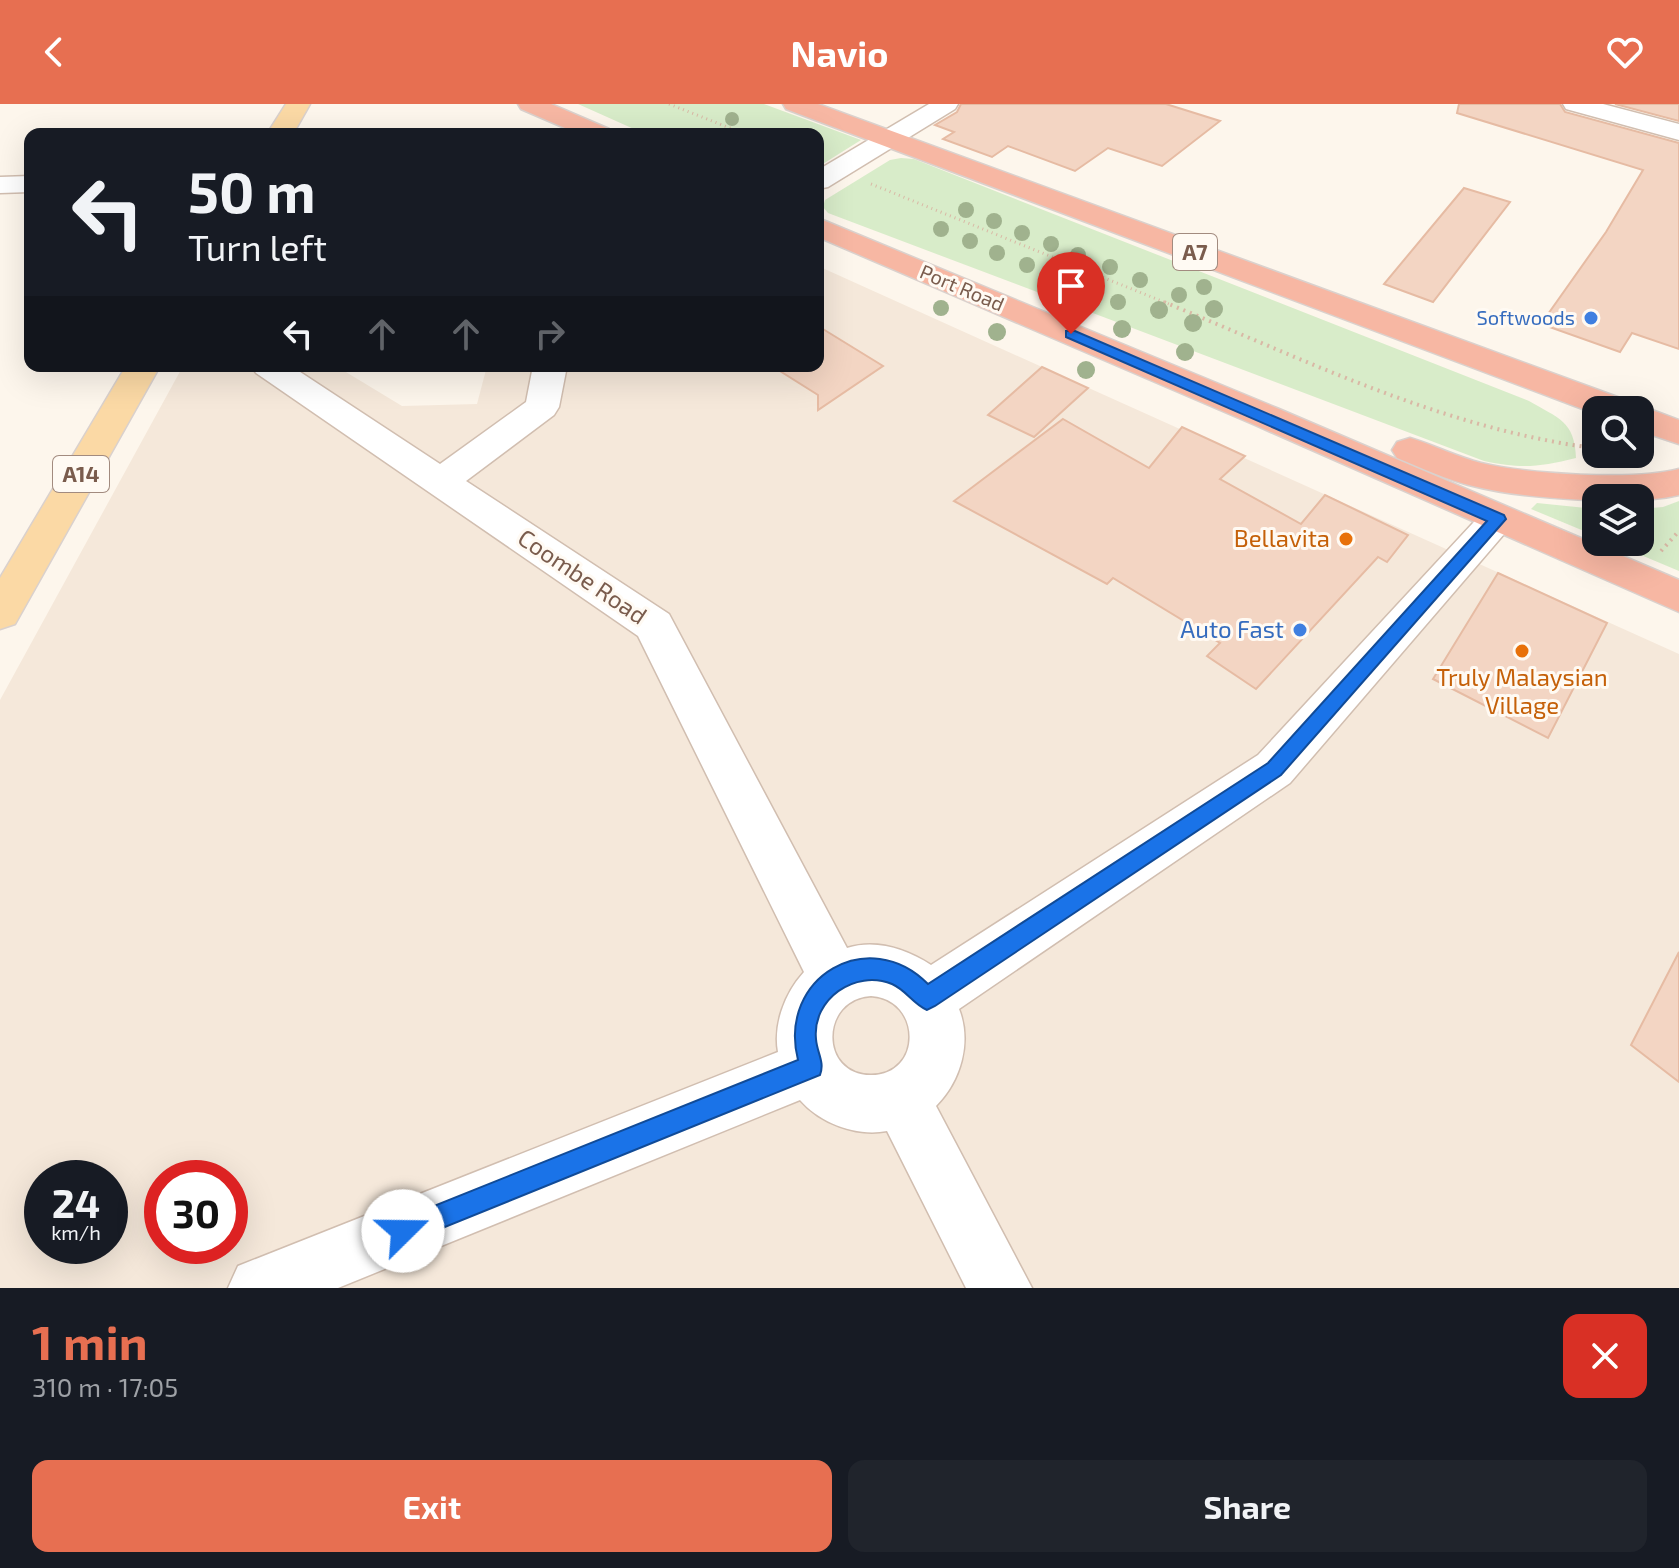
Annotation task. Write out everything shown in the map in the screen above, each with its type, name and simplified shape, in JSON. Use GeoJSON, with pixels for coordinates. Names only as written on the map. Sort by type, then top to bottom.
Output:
{"type":"FeatureCollection","features":[{"type":"Feature","properties":{"kind":"highway"},"geometry":{"type":"LineString","coordinates":[[530,104],[586,128]]}},
{"type":"Feature","properties":{"kind":"highway","name":"A7"},"geometry":{"type":"LineString","coordinates":[[795,104],[1582,396]]}},
{"type":"Feature","properties":{"kind":"highway","name":"Port Road"},"geometry":{"type":"LineString","coordinates":[[824,230],[1267,417],[1679,597]]}},
{"type":"Feature","properties":{"kind":"highway"},"geometry":{"type":"LineString","coordinates":[[1502,366],[1582,419]]}},
{"type":"Feature","properties":{"kind":"highway"},"geometry":{"type":"LineString","coordinates":[[1267,417],[1305,412],[1476,475],[1559,485],[1655,488],[1679,482]]}},
{"type":"Feature","properties":{"kind":"highway"},"geometry":{"type":"LineString","coordinates":[[1654,423],[1679,433]]}},
{"type":"Feature","properties":{"kind":"highway"},"geometry":{"type":"LineString","coordinates":[[1559,485],[1606,468]]}},
{"type":"Feature","properties":{"kind":"main road"},"geometry":{"type":"LineString","coordinates":[[284,128],[298,104]]}},
{"type":"Feature","properties":{"kind":"main road","name":"A14"},"geometry":{"type":"LineString","coordinates":[[6,593],[139,372]]}},
{"type":"Feature","properties":{"kind":"street"},"geometry":{"type":"LineString","coordinates":[[824,177],[946,104]]}},
{"type":"Feature","properties":{"kind":"street"},"geometry":{"type":"LineString","coordinates":[[1575,104],[1679,132]]}},
{"type":"Feature","properties":{"kind":"street"},"geometry":{"type":"LineString","coordinates":[[0,185],[24,184]]}},
{"type":"Feature","properties":{"kind":"street","name":"Coombe Road"},"geometry":{"type":"LineString","coordinates":[[277,372],[654,625],[835,979]]}},
{"type":"Feature","properties":{"kind":"street"},"geometry":{"type":"LineString","coordinates":[[440,482],[542,407],[549,372]]}},
{"type":"Feature","properties":{"kind":"street"},"geometry":{"type":"LineString","coordinates":[[927,999],[1274,769],[1498,519]]}},
{"type":"Feature","properties":{"kind":"street"},"geometry":{"type":"LineString","coordinates":[[865,969],[891,972],[911,982],[927,999],[937,1023],[939,1046],[929,1074],[901,1099],[869,1105],[846,1100],[825,1086],[812,1067],[804,1038],[809,1010],[821,991],[835,979],[865,969]]}},
{"type":"Feature","properties":{"kind":"street"},"geometry":{"type":"LineString","coordinates":[[260,1288],[812,1067]]}},
{"type":"Feature","properties":{"kind":"street"},"geometry":{"type":"LineString","coordinates":[[901,1099],[1000,1288]]}},
{"type":"Feature","properties":{"kind":"path"},"geometry":{"type":"LineString","coordinates":[[669,104],[730,128]]}},
{"type":"Feature","properties":{"kind":"path"},"geometry":{"type":"LineString","coordinates":[[857,178],[1433,411],[1537,440],[1582,445]]}},
{"type":"Feature","properties":{"kind":"path"},"geometry":{"type":"LineString","coordinates":[[1652,560],[1679,531]]}},
{"type":"Feature","properties":{"kind":"shaded area"},"geometry":{"type":"Polygon","coordinates":[[[824,269],[1679,654],[1679,1288],[0,1288],[0,700],[180,372],[346,372],[402,406],[477,404],[485,372],[824,372],[824,269]]]}},
{"type":"Feature","properties":{"kind":"green space"},"geometry":{"type":"Polygon","coordinates":[[[578,104],[764,104],[861,140],[824,163],[824,128],[632,128],[578,104]]]}},
{"type":"Feature","properties":{"kind":"green space"},"geometry":{"type":"Polygon","coordinates":[[[914,159],[1529,401],[1568,428],[1576,458],[1530,466],[1484,461],[828,213],[824,208],[825,200],[890,160],[914,159]]]}},
{"type":"Feature","properties":{"kind":"green space"},"geometry":{"type":"Polygon","coordinates":[[[1679,501],[1679,571],[1643,556],[1654,556],[1654,508],[1679,501]]]}},
{"type":"Feature","properties":{"kind":"green space"},"geometry":{"type":"Polygon","coordinates":[[[1537,503],[1582,508],[1582,530],[1531,509],[1537,503]]]}},
{"type":"Feature","properties":{"kind":"building"},"geometry":{"type":"Polygon","coordinates":[[[961,104],[1166,104],[1220,121],[1162,166],[1108,148],[1075,171],[1008,146],[992,157],[943,139],[954,132],[935,125],[957,112],[961,104]]]}},
{"type":"Feature","properties":{"kind":"building"},"geometry":{"type":"Polygon","coordinates":[[[1459,104],[1560,104],[1565,112],[1679,143],[1679,349],[1632,333],[1620,352],[1541,324],[1606,232],[1643,170],[1457,113],[1459,104]]]}},
{"type":"Feature","properties":{"kind":"building"},"geometry":{"type":"Polygon","coordinates":[[[1615,104],[1679,104],[1679,121],[1615,104]]]}},
{"type":"Feature","properties":{"kind":"building"},"geometry":{"type":"Polygon","coordinates":[[[1464,188],[1510,202],[1433,302],[1384,284],[1464,188]]]}},
{"type":"Feature","properties":{"kind":"building"},"geometry":{"type":"Polygon","coordinates":[[[824,330],[883,366],[818,410],[818,395],[782,372],[824,372],[824,330]]]}},
{"type":"Feature","properties":{"kind":"building"},"geometry":{"type":"Polygon","coordinates":[[[1042,367],[1088,388],[1034,437],[988,415],[1042,367]]]}},
{"type":"Feature","properties":{"kind":"building"},"geometry":{"type":"Polygon","coordinates":[[[1063,419],[1149,468],[1182,427],[1245,456],[1220,479],[1301,524],[1325,495],[1408,535],[1387,562],[1378,557],[1256,689],[1207,656],[1220,643],[1113,578],[1107,584],[954,501],[1063,419]]]}},
{"type":"Feature","properties":{"kind":"building","name":"Truly Malaysian Village"},"geometry":{"type":"Polygon","coordinates":[[[1498,573],[1607,623],[1548,738],[1433,679],[1498,573]]]}},
{"type":"Feature","properties":{"kind":"building"},"geometry":{"type":"Polygon","coordinates":[[[1679,952],[1679,1082],[1631,1045],[1679,952]]]}},
{"type":"Feature","properties":{"kind":"place","name":"Softwoods"},"geometry":{"type":"Point","coordinates":[1591,318]}},
{"type":"Feature","properties":{"kind":"place","name":"Bellavita"},"geometry":{"type":"Point","coordinates":[1346,539]}},
{"type":"Feature","properties":{"kind":"place","name":"Auto Fast"},"geometry":{"type":"Point","coordinates":[1300,630]}},
{"type":"Feature","properties":{"kind":"place","name":"Truly Malaysian Village"},"geometry":{"type":"Point","coordinates":[1522,651]}},
{"type":"Feature","properties":{"kind":"route"},"geometry":{"type":"LineString","coordinates":[[403,1231],[812,1067],[804,1038],[809,1010],[821,991],[835,979],[865,969],[891,972],[911,982],[927,999],[1274,769],[1498,519],[1071,334]]}}]}
